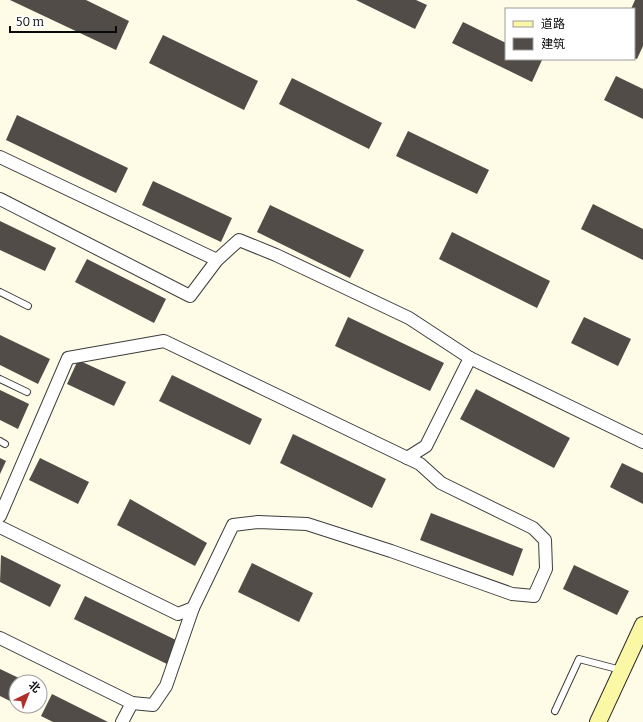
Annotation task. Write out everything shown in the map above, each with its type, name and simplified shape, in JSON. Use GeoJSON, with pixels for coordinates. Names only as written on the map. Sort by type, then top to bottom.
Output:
{"type":"FeatureCollection","features":[{"type":"Feature","properties":{"kind":"street"},"geometry":{"type":"LineString","coordinates":[[0,157],[217,260]]}},
{"type":"Feature","properties":{"kind":"street"},"geometry":{"type":"LineString","coordinates":[[0,199],[190,296],[217,260],[239,240],[276,254],[409,318],[470,358],[643,442]]}},
{"type":"Feature","properties":{"kind":"street"},"geometry":{"type":"LineString","coordinates":[[0,516],[68,358],[164,341],[420,464],[441,484],[533,528],[545,540],[546,569],[534,596],[512,594],[391,551],[307,524],[258,522],[233,525],[193,608],[166,686],[153,704],[132,703],[0,638]]}},
{"type":"Feature","properties":{"kind":"street"},"geometry":{"type":"LineString","coordinates":[[407,458],[426,446],[470,358]]}},
{"type":"Feature","properties":{"kind":"street"},"geometry":{"type":"LineString","coordinates":[[0,527],[178,614],[193,608]]}},
{"type":"Feature","properties":{"kind":"street"},"geometry":{"type":"LineString","coordinates":[[598,722],[643,626]]}},
{"type":"Feature","properties":{"kind":"street"},"geometry":{"type":"LineString","coordinates":[[122,722],[132,703]]}},
{"type":"Feature","properties":{"kind":"lane"},"geometry":{"type":"LineString","coordinates":[[0,292],[28,306]]}},
{"type":"Feature","properties":{"kind":"lane"},"geometry":{"type":"LineString","coordinates":[[0,379],[27,392]]}},
{"type":"Feature","properties":{"kind":"lane"},"geometry":{"type":"LineString","coordinates":[[554,711],[579,659],[622,670]]}},
{"type":"Feature","properties":{"kind":"building"},"geometry":{"type":"Polygon","coordinates":[[[10,0],[86,0],[129,21],[116,50],[10,0]]]}},
{"type":"Feature","properties":{"kind":"building"},"geometry":{"type":"Polygon","coordinates":[[[356,0],[416,0],[427,5],[415,29],[356,0]]]}},
{"type":"Feature","properties":{"kind":"building"},"geometry":{"type":"Polygon","coordinates":[[[635,0],[643,0],[643,46],[637,59],[635,58],[635,8],[631,8],[635,0]]]}},
{"type":"Feature","properties":{"kind":"building"},"geometry":{"type":"Polygon","coordinates":[[[463,22],[505,43],[505,60],[542,60],[532,82],[452,43],[463,22]]]}},
{"type":"Feature","properties":{"kind":"building"},"geometry":{"type":"Polygon","coordinates":[[[163,35],[258,81],[244,110],[149,63],[163,35]]]}},
{"type":"Feature","properties":{"kind":"building"},"geometry":{"type":"Polygon","coordinates":[[[616,76],[643,89],[643,119],[604,100],[616,76]]]}},
{"type":"Feature","properties":{"kind":"building"},"geometry":{"type":"Polygon","coordinates":[[[292,78],[382,123],[369,149],[279,104],[292,78]]]}},
{"type":"Feature","properties":{"kind":"building"},"geometry":{"type":"Polygon","coordinates":[[[17,115],[128,168],[116,193],[6,140],[17,115]]]}},
{"type":"Feature","properties":{"kind":"building"},"geometry":{"type":"Polygon","coordinates":[[[408,131],[489,170],[477,194],[396,156],[408,131]]]}},
{"type":"Feature","properties":{"kind":"building"},"geometry":{"type":"Polygon","coordinates":[[[153,181],[232,218],[221,242],[142,205],[153,181]]]}},
{"type":"Feature","properties":{"kind":"building"},"geometry":{"type":"Polygon","coordinates":[[[593,204],[643,229],[643,260],[581,229],[593,204]]]}},
{"type":"Feature","properties":{"kind":"building"},"geometry":{"type":"Polygon","coordinates":[[[270,205],[364,250],[350,278],[257,232],[270,205]]]}},
{"type":"Feature","properties":{"kind":"building"},"geometry":{"type":"Polygon","coordinates":[[[0,221],[56,248],[45,271],[0,250],[0,221]]]}},
{"type":"Feature","properties":{"kind":"building"},"geometry":{"type":"Polygon","coordinates":[[[452,232],[550,281],[537,308],[439,259],[452,232]]]}},
{"type":"Feature","properties":{"kind":"building"},"geometry":{"type":"Polygon","coordinates":[[[87,259],[166,299],[154,323],[75,282],[87,259]]]}},
{"type":"Feature","properties":{"kind":"building"},"geometry":{"type":"Polygon","coordinates":[[[348,317],[444,363],[430,391],[335,346],[348,317]]]}},
{"type":"Feature","properties":{"kind":"building"},"geometry":{"type":"Polygon","coordinates":[[[584,317],[631,339],[618,366],[571,343],[584,317]]]}},
{"type":"Feature","properties":{"kind":"building"},"geometry":{"type":"Polygon","coordinates":[[[0,335],[50,359],[38,384],[0,365],[0,335]]]}},
{"type":"Feature","properties":{"kind":"building"},"geometry":{"type":"Polygon","coordinates":[[[78,360],[126,382],[114,406],[67,384],[78,360]]]}},
{"type":"Feature","properties":{"kind":"building"},"geometry":{"type":"Polygon","coordinates":[[[172,375],[262,419],[250,445],[159,401],[172,375]]]}},
{"type":"Feature","properties":{"kind":"building"},"geometry":{"type":"Polygon","coordinates":[[[476,389],[570,438],[554,468],[460,419],[476,389]]]}},
{"type":"Feature","properties":{"kind":"building"},"geometry":{"type":"Polygon","coordinates":[[[0,390],[29,404],[18,429],[0,420],[0,390]]]}},
{"type":"Feature","properties":{"kind":"building"},"geometry":{"type":"Polygon","coordinates":[[[293,434],[386,479],[372,508],[280,463],[293,434]]]}},
{"type":"Feature","properties":{"kind":"building"},"geometry":{"type":"Polygon","coordinates":[[[0,458],[6,461],[0,474],[0,458]]]}},
{"type":"Feature","properties":{"kind":"building"},"geometry":{"type":"Polygon","coordinates":[[[40,458],[89,482],[78,504],[29,480],[40,458]]]}},
{"type":"Feature","properties":{"kind":"building"},"geometry":{"type":"Polygon","coordinates":[[[622,463],[643,473],[643,504],[610,487],[622,463]]]}},
{"type":"Feature","properties":{"kind":"building"},"geometry":{"type":"Polygon","coordinates":[[[130,499],[207,543],[195,566],[117,525],[130,499]]]}},
{"type":"Feature","properties":{"kind":"building"},"geometry":{"type":"Polygon","coordinates":[[[431,513],[523,549],[513,576],[420,540],[431,513]]]}},
{"type":"Feature","properties":{"kind":"building"},"geometry":{"type":"Polygon","coordinates":[[[1,555],[61,585],[50,607],[0,582],[1,555]]]}},
{"type":"Feature","properties":{"kind":"building"},"geometry":{"type":"Polygon","coordinates":[[[252,563],[313,593],[299,622],[238,592],[252,563]]]}},
{"type":"Feature","properties":{"kind":"building"},"geometry":{"type":"Polygon","coordinates":[[[574,565],[629,591],[617,615],[563,589],[574,565]]]}},
{"type":"Feature","properties":{"kind":"building"},"geometry":{"type":"Polygon","coordinates":[[[85,596],[178,641],[167,664],[74,619],[85,596]]]}},
{"type":"Feature","properties":{"kind":"building"},"geometry":{"type":"Polygon","coordinates":[[[0,669],[10,674],[8,674],[8,700],[0,696],[0,669]]]}},
{"type":"Feature","properties":{"kind":"building"},"geometry":{"type":"Polygon","coordinates":[[[52,694],[108,722],[53,722],[41,716],[42,714],[48,714],[48,702],[52,694]]]}}]}
